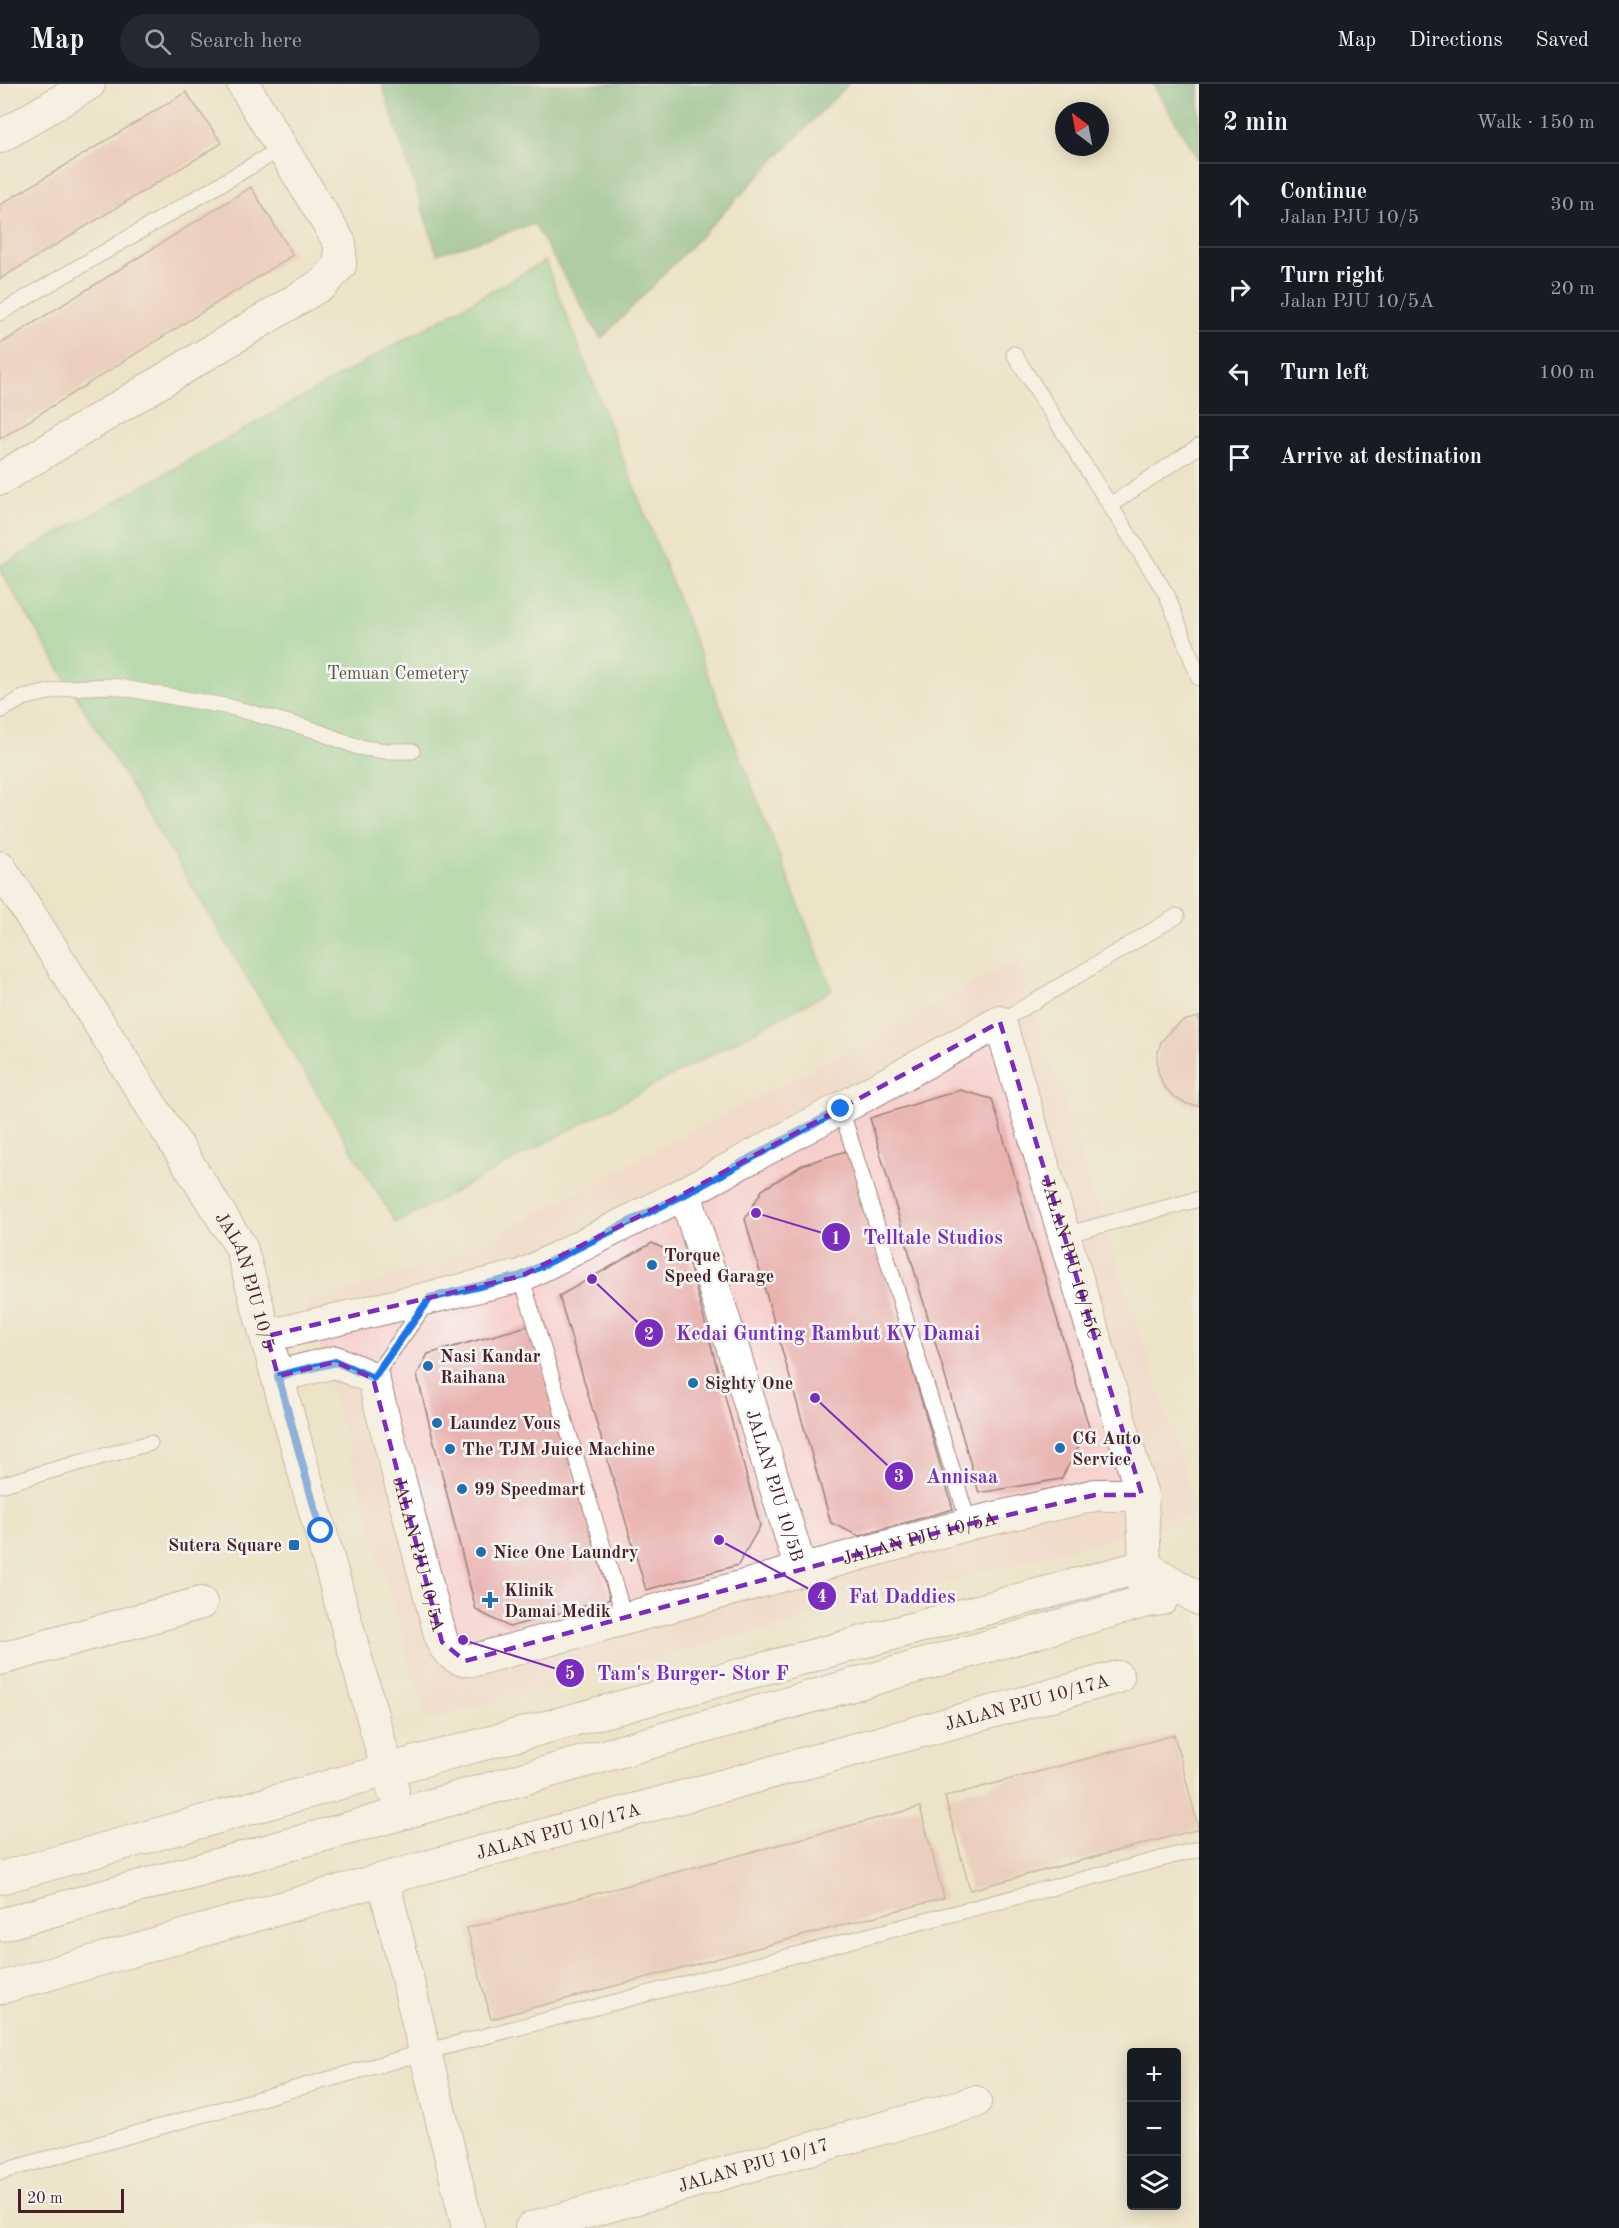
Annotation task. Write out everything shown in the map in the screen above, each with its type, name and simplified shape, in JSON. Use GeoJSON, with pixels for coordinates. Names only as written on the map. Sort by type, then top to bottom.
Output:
{"type":"FeatureCollection","features":[{"type":"Feature","properties":{"kind":"street"},"geometry":{"type":"LineString","coordinates":[[0,137],[89,84]]}},
{"type":"Feature","properties":{"kind":"street"},"geometry":{"type":"LineString","coordinates":[[0,479],[324,283],[340,265],[340,243],[243,84]]}},
{"type":"Feature","properties":{"kind":"street","name":"JALAN PJU 10/5"},"geometry":{"type":"LineString","coordinates":[[0,867],[241,1247],[400,1814]]}},
{"type":"Feature","properties":{"kind":"street"},"geometry":{"type":"LineString","coordinates":[[267,1336],[521,1276],[685,1194],[1000,1022]]}},
{"type":"Feature","properties":{"kind":"street","name":"JALAN PJU 10/15C"},"geometry":{"type":"LineString","coordinates":[[1000,1022],[1142,1495],[1143,1602]]}},
{"type":"Feature","properties":{"kind":"street","name":"JALAN PJU 10/5B"},"geometry":{"type":"LineString","coordinates":[[685,1194],[801,1570]]}},
{"type":"Feature","properties":{"kind":"street"},"geometry":{"type":"LineString","coordinates":[[278,1376],[336,1362],[373,1378]]}},
{"type":"Feature","properties":{"kind":"street","name":"JALAN PJU 10/5A"},"geometry":{"type":"LineString","coordinates":[[373,1378],[442,1642],[455,1658],[465,1661],[969,1524],[1095,1495],[1142,1495]]}},
{"type":"Feature","properties":{"kind":"street"},"geometry":{"type":"LineString","coordinates":[[0,1878],[387,1770],[1144,1566],[1196,1597]]}},
{"type":"Feature","properties":{"kind":"street"},"geometry":{"type":"LineString","coordinates":[[0,1925],[400,1814],[1143,1602],[1196,1597]]}},
{"type":"Feature","properties":{"kind":"street"},"geometry":{"type":"LineString","coordinates":[[0,1659],[201,1603]]}},
{"type":"Feature","properties":{"kind":"street","name":"JALAN PJU 10/17A"},"geometry":{"type":"LineString","coordinates":[[0,1988],[382,1879],[1118,1677]]}},
{"type":"Feature","properties":{"kind":"street"},"geometry":{"type":"LineString","coordinates":[[382,1879],[468,2228]]}},
{"type":"Feature","properties":{"kind":"street","name":"JALAN PJU 10/17"},"geometry":{"type":"LineString","coordinates":[[531,2228],[975,2102]]}},
{"type":"Feature","properties":{"kind":"lane"},"geometry":{"type":"LineString","coordinates":[[0,313],[282,148]]}},
{"type":"Feature","properties":{"kind":"lane"},"geometry":{"type":"LineString","coordinates":[[1014,354],[1167,595],[1199,678]]}},
{"type":"Feature","properties":{"kind":"lane"},"geometry":{"type":"LineString","coordinates":[[1110,505],[1199,446]]}},
{"type":"Feature","properties":{"kind":"lane"},"geometry":{"type":"LineString","coordinates":[[0,711],[23,698],[67,688],[112,686],[230,707],[310,729],[358,747],[385,751],[412,751]]}},
{"type":"Feature","properties":{"kind":"lane"},"geometry":{"type":"LineString","coordinates":[[1000,1022],[1177,916]]}},
{"type":"Feature","properties":{"kind":"lane"},"geometry":{"type":"LineString","coordinates":[[841,1109],[969,1524]]}},
{"type":"Feature","properties":{"kind":"lane"},"geometry":{"type":"LineString","coordinates":[[1064,1235],[1199,1199]]}},
{"type":"Feature","properties":{"kind":"lane"},"geometry":{"type":"LineString","coordinates":[[521,1276],[625,1619]]}},
{"type":"Feature","properties":{"kind":"lane"},"geometry":{"type":"LineString","coordinates":[[373,1378],[430,1298]]}},
{"type":"Feature","properties":{"kind":"lane"},"geometry":{"type":"LineString","coordinates":[[0,1485],[150,1443]]}},
{"type":"Feature","properties":{"kind":"lane"},"geometry":{"type":"LineString","coordinates":[[0,2172],[425,2052],[1199,1849]]}},
{"type":"Feature","properties":{"kind":"highlighted area"},"geometry":{"type":"Polygon","coordinates":[[[1000,1022],[1142,1495],[1095,1495],[969,1524],[465,1661],[442,1642],[373,1378],[335,1362],[278,1376],[267,1336],[521,1276],[685,1193],[1000,1022]]]}},
{"type":"Feature","properties":{"kind":"shaded area"},"geometry":{"type":"Polygon","coordinates":[[[1018,960],[1199,1515],[426,1720],[306,1303],[447,1260],[1018,960]]]}},
{"type":"Feature","properties":{"kind":"green space"},"geometry":{"type":"Polygon","coordinates":[[[382,84],[848,84],[601,339],[534,224],[437,254],[382,84]]]}},
{"type":"Feature","properties":{"kind":"green space"},"geometry":{"type":"Polygon","coordinates":[[[1153,84],[1199,84],[1199,161],[1153,84]]]}},
{"type":"Feature","properties":{"kind":"green space","name":"Temuan Cemetery"},"geometry":{"type":"Polygon","coordinates":[[[545,261],[832,990],[396,1223],[0,570],[0,566],[545,261]]]}},
{"type":"Feature","properties":{"kind":"building"},"geometry":{"type":"Polygon","coordinates":[[[186,92],[222,143],[0,279],[0,205],[186,92]]]}},
{"type":"Feature","properties":{"kind":"building"},"geometry":{"type":"Polygon","coordinates":[[[251,187],[293,255],[0,439],[0,344],[251,187]]]}},
{"type":"Feature","properties":{"kind":"building"},"geometry":{"type":"Polygon","coordinates":[[[1199,1017],[1199,1106],[1187,1104],[1173,1096],[1163,1085],[1158,1071],[1157,1056],[1161,1042],[1171,1030],[1183,1021],[1199,1017]]]}},
{"type":"Feature","properties":{"kind":"building"},"geometry":{"type":"Polygon","coordinates":[[[960,1090],[992,1099],[1089,1427],[1061,1479],[979,1493],[870,1118],[960,1090]]]}},
{"type":"Feature","properties":{"kind":"building"},"geometry":{"type":"Polygon","coordinates":[[[849,1150],[953,1509],[859,1536],[831,1523],[745,1219],[762,1190],[802,1165],[849,1150]]]}},
{"type":"Feature","properties":{"kind":"building"},"geometry":{"type":"Polygon","coordinates":[[[652,1243],[688,1260],[760,1526],[738,1565],[646,1590],[559,1296],[652,1243]]]}},
{"type":"Feature","properties":{"kind":"building"},"geometry":{"type":"Polygon","coordinates":[[[531,1325],[610,1599],[509,1627],[476,1610],[417,1375],[428,1354],[531,1325]]]}},
{"type":"Feature","properties":{"kind":"building"},"geometry":{"type":"Polygon","coordinates":[[[1174,1735],[1199,1829],[970,1890],[945,1797],[1174,1735]]]}},
{"type":"Feature","properties":{"kind":"building"},"geometry":{"type":"Polygon","coordinates":[[[920,1807],[944,1898],[491,2019],[467,1928],[920,1807]]]}},
{"type":"Feature","properties":{"kind":"place","name":"Telltale Studios"},"geometry":{"type":"Point","coordinates":[756,1213]}},
{"type":"Feature","properties":{"kind":"place","name":"Torque Speed Garage"},"geometry":{"type":"Point","coordinates":[652,1265]}},
{"type":"Feature","properties":{"kind":"place","name":"Kedai Gunting Rambut KV Damai"},"geometry":{"type":"Point","coordinates":[592,1279]}},
{"type":"Feature","properties":{"kind":"place","name":"Nasi Kandar Raihana"},"geometry":{"type":"Point","coordinates":[428,1366]}},
{"type":"Feature","properties":{"kind":"place","name":"8ighty One"},"geometry":{"type":"Point","coordinates":[693,1383]}},
{"type":"Feature","properties":{"kind":"place","name":"Annisaa"},"geometry":{"type":"Point","coordinates":[815,1398]}},
{"type":"Feature","properties":{"kind":"place","name":"Laundez Vous"},"geometry":{"type":"Point","coordinates":[437,1423]}},
{"type":"Feature","properties":{"kind":"place","name":"CG Auto Service"},"geometry":{"type":"Point","coordinates":[1060,1448]}},
{"type":"Feature","properties":{"kind":"place","name":"The TJM Juice Machine"},"geometry":{"type":"Point","coordinates":[450,1449]}},
{"type":"Feature","properties":{"kind":"place","name":"99 Speedmart"},"geometry":{"type":"Point","coordinates":[462,1489]}},
{"type":"Feature","properties":{"kind":"place","name":"Fat Daddies"},"geometry":{"type":"Point","coordinates":[719,1540]}},
{"type":"Feature","properties":{"kind":"place","name":"Sutera Square"},"geometry":{"type":"Point","coordinates":[294,1545]}},
{"type":"Feature","properties":{"kind":"place","name":"Nice One Laundry"},"geometry":{"type":"Point","coordinates":[481,1552]}},
{"type":"Feature","properties":{"kind":"place","name":"Klinik Damai Medik"},"geometry":{"type":"Point","coordinates":[490,1600]}},
{"type":"Feature","properties":{"kind":"place","name":"Tam's Burger- Stor F"},"geometry":{"type":"Point","coordinates":[463,1640]}},
{"type":"Feature","properties":{"kind":"route"},"geometry":{"type":"LineString","coordinates":[[321,1531],[278,1376],[336,1362],[373,1378],[430,1298],[521,1276],[685,1194],[841,1109]]}}]}
